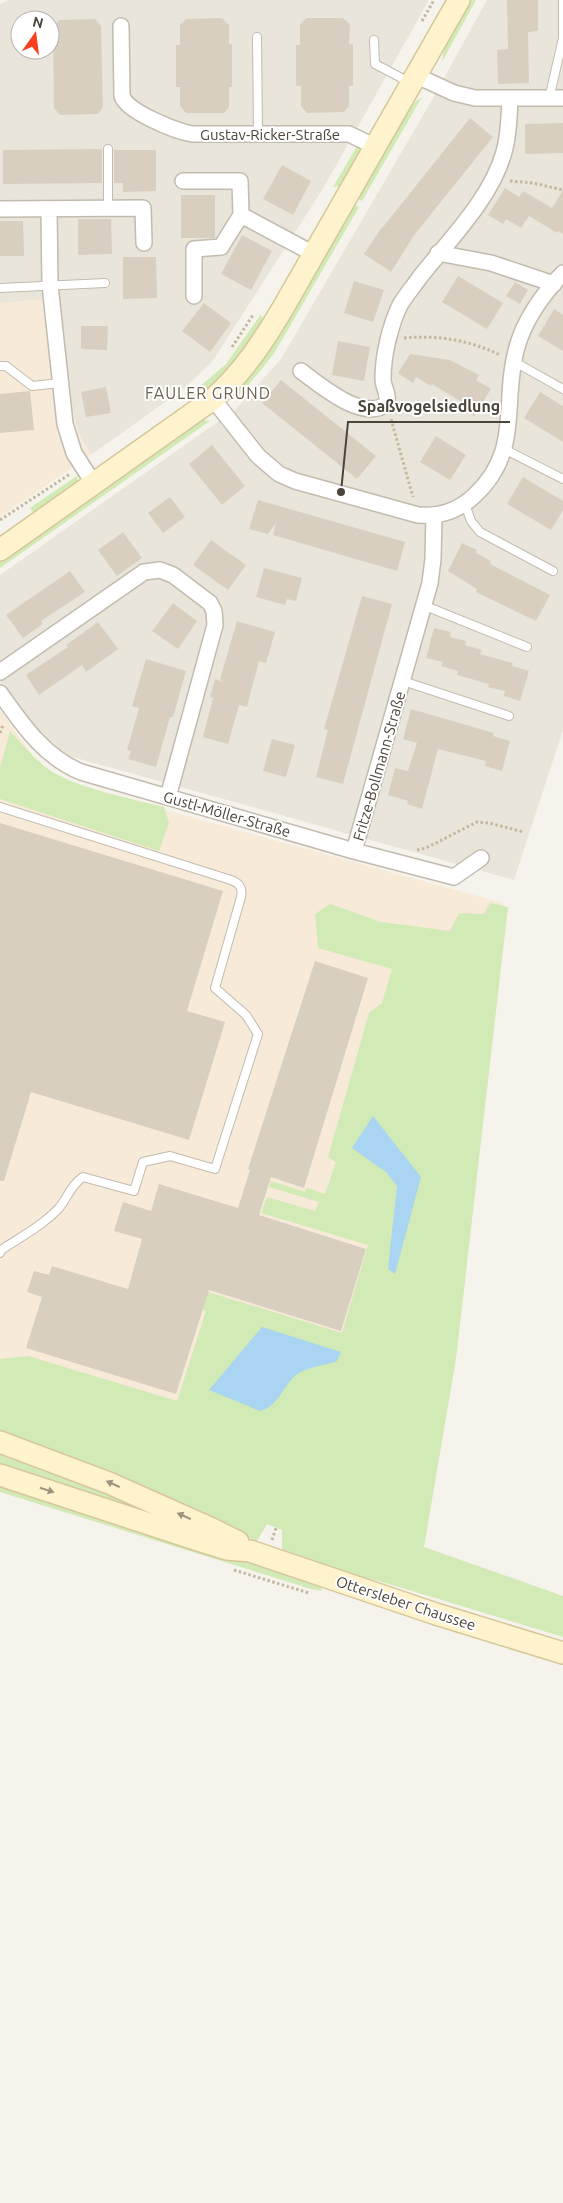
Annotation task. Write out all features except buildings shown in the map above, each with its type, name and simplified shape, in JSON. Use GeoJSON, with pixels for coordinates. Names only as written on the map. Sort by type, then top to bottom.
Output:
{"type":"FeatureCollection","features":[{"type":"Feature","properties":{"kind":"main road"},"geometry":{"type":"LineString","coordinates":[[0,550],[213,399],[237,376],[258,350],[415,80],[459,0]]}},
{"type":"Feature","properties":{"kind":"main road","name":"Ottersleber Chaussee"},"geometry":{"type":"LineString","coordinates":[[0,1442],[109,1483],[232,1538],[250,1551]]}},
{"type":"Feature","properties":{"kind":"main road","name":"Ottersleber Chaussee"},"geometry":{"type":"LineString","coordinates":[[0,1475],[202,1542],[227,1549],[250,1551],[436,1614],[563,1653]]}},
{"type":"Feature","properties":{"kind":"street","name":"Gustav-Ricker-Straße"},"geometry":{"type":"LineString","coordinates":[[120,26],[122,96],[124,102],[131,108],[184,133],[348,134],[376,147]]}},
{"type":"Feature","properties":{"kind":"street"},"geometry":{"type":"LineString","coordinates":[[415,80],[464,96],[483,99],[556,99]]}},
{"type":"Feature","properties":{"kind":"street"},"geometry":{"type":"LineString","coordinates":[[301,372],[337,397],[358,406],[376,410],[386,404],[388,400],[383,377],[389,339],[400,306],[438,253],[470,216],[492,180],[504,152],[510,99]]}},
{"type":"Feature","properties":{"kind":"street"},"geometry":{"type":"LineString","coordinates":[[183,181],[240,181],[241,215],[221,247],[194,249],[194,296]]}},
{"type":"Feature","properties":{"kind":"street"},"geometry":{"type":"LineString","coordinates":[[0,209],[143,208],[144,243]]}},
{"type":"Feature","properties":{"kind":"street"},"geometry":{"type":"LineString","coordinates":[[49,209],[50,285],[60,383],[68,434],[74,453],[94,484]]}},
{"type":"Feature","properties":{"kind":"street"},"geometry":{"type":"LineString","coordinates":[[241,215],[314,254]]}},
{"type":"Feature","properties":{"kind":"street"},"geometry":{"type":"LineString","coordinates":[[213,399],[258,456],[280,474],[296,481],[418,515],[434,515],[454,510],[465,504],[492,476],[504,449],[509,427],[513,361],[524,328],[533,312],[560,282],[490,263],[438,253]]}},
{"type":"Feature","properties":{"kind":"street","name":"Fritze-Bollmann-Straße"},"geometry":{"type":"LineString","coordinates":[[354,851],[424,606],[433,565],[434,515]]}},
{"type":"Feature","properties":{"kind":"street"},"geometry":{"type":"LineString","coordinates":[[0,672],[144,572],[155,570],[169,572],[204,597],[214,611],[215,625],[168,797]]}},
{"type":"Feature","properties":{"kind":"street","name":"Gustl-Möller-Straße"},"geometry":{"type":"LineString","coordinates":[[0,692],[33,737],[60,762],[81,772],[354,851],[454,877],[481,858]]}},
{"type":"Feature","properties":{"kind":"lane"},"geometry":{"type":"LineString","coordinates":[[556,99],[563,38],[563,0]]}},
{"type":"Feature","properties":{"kind":"lane"},"geometry":{"type":"LineString","coordinates":[[257,37],[258,133]]}},
{"type":"Feature","properties":{"kind":"lane"},"geometry":{"type":"LineString","coordinates":[[374,40],[375,64],[415,80]]}},
{"type":"Feature","properties":{"kind":"lane"},"geometry":{"type":"LineString","coordinates":[[108,149],[108,208]]}},
{"type":"Feature","properties":{"kind":"lane"},"geometry":{"type":"LineString","coordinates":[[0,288],[104,283]]}},
{"type":"Feature","properties":{"kind":"lane"},"geometry":{"type":"LineString","coordinates":[[513,361],[563,389]]}},
{"type":"Feature","properties":{"kind":"lane"},"geometry":{"type":"LineString","coordinates":[[0,366],[6,366],[32,386],[60,383]]}},
{"type":"Feature","properties":{"kind":"lane"},"geometry":{"type":"LineString","coordinates":[[504,449],[563,479]]}},
{"type":"Feature","properties":{"kind":"lane"},"geometry":{"type":"LineString","coordinates":[[465,504],[471,521],[480,532],[553,571]]}},
{"type":"Feature","properties":{"kind":"lane"},"geometry":{"type":"LineString","coordinates":[[424,606],[527,647]]}},
{"type":"Feature","properties":{"kind":"lane","name":"Fritze-Bollmann-Straße"},"geometry":{"type":"LineString","coordinates":[[403,681],[508,716]]}},
{"type":"Feature","properties":{"kind":"lane"},"geometry":{"type":"LineString","coordinates":[[0,807],[238,884],[242,889],[241,897],[215,988],[246,1015],[258,1034],[215,1169],[170,1156],[144,1162],[134,1191],[83,1177],[74,1183],[65,1199],[52,1214],[1,1250],[0,1253]]}},
{"type":"Feature","properties":{"kind":"path"},"geometry":{"type":"LineString","coordinates":[[492,180],[533,183],[563,190]]}},
{"type":"Feature","properties":{"kind":"path"},"geometry":{"type":"LineString","coordinates":[[231,349],[258,308]]}},
{"type":"Feature","properties":{"kind":"path"},"geometry":{"type":"LineString","coordinates":[[389,339],[421,336],[460,340],[484,347],[513,361]]}},
{"type":"Feature","properties":{"kind":"path"},"geometry":{"type":"LineString","coordinates":[[386,404],[418,515]]}},
{"type":"Feature","properties":{"kind":"path"},"geometry":{"type":"LineString","coordinates":[[0,520],[82,466]]}},
{"type":"Feature","properties":{"kind":"path"},"geometry":{"type":"LineString","coordinates":[[413,849],[426,848],[477,822],[489,823],[524,832]]}},
{"type":"Feature","properties":{"kind":"shaded area"},"geometry":{"type":"Polygon","coordinates":[[[8,0],[429,0],[324,187],[212,362],[182,390],[91,455],[79,434],[68,396],[56,299],[0,303],[0,4],[8,0]]]}},
{"type":"Feature","properties":{"kind":"shaded area"},"geometry":{"type":"Polygon","coordinates":[[[487,0],[563,0],[563,730],[514,880],[51,751],[0,682],[0,575],[236,409],[281,359],[429,105],[487,0]]]}},
{"type":"Feature","properties":{"kind":"shaded area"},"geometry":{"type":"Polygon","coordinates":[[[56,298],[68,396],[79,434],[91,455],[0,517],[0,303],[56,298]]]}},
{"type":"Feature","properties":{"kind":"shaded area"},"geometry":{"type":"Polygon","coordinates":[[[0,710],[38,764],[71,784],[503,903],[412,1587],[90,1442],[0,1414],[0,710]]]}},
{"type":"Feature","properties":{"kind":"green space"},"geometry":{"type":"Polygon","coordinates":[[[470,0],[476,0],[442,62],[444,48],[470,0]]]}},
{"type":"Feature","properties":{"kind":"green space"},"geometry":{"type":"Polygon","coordinates":[[[422,97],[362,201],[358,199],[410,108],[422,97]]]}},
{"type":"Feature","properties":{"kind":"green space"},"geometry":{"type":"Polygon","coordinates":[[[357,146],[362,151],[341,186],[333,187],[357,146]]]}},
{"type":"Feature","properties":{"kind":"green space"},"geometry":{"type":"Polygon","coordinates":[[[355,205],[359,207],[275,352],[235,400],[237,392],[269,350],[355,205]]]}},
{"type":"Feature","properties":{"kind":"green space"},"geometry":{"type":"Polygon","coordinates":[[[261,314],[263,321],[223,374],[192,401],[184,400],[226,364],[261,314]]]}},
{"type":"Feature","properties":{"kind":"green space"},"geometry":{"type":"Polygon","coordinates":[[[202,420],[210,421],[0,568],[0,562],[202,420]]]}},
{"type":"Feature","properties":{"kind":"green space"},"geometry":{"type":"Polygon","coordinates":[[[78,475],[77,482],[34,514],[30,508],[78,475]]]}},
{"type":"Feature","properties":{"kind":"green space"},"geometry":{"type":"Polygon","coordinates":[[[10,731],[40,762],[62,777],[75,783],[164,807],[169,823],[159,851],[0,799],[0,768],[10,731]]]}},
{"type":"Feature","properties":{"kind":"green space"},"geometry":{"type":"Polygon","coordinates":[[[490,903],[508,907],[456,1359],[424,1547],[563,1596],[563,1637],[379,1581],[356,1576],[282,1549],[282,1530],[267,1524],[257,1541],[0,1432],[0,1359],[28,1356],[177,1401],[206,1311],[144,1291],[149,1274],[342,1333],[368,1245],[261,1213],[267,1197],[315,1211],[319,1202],[269,1187],[271,1181],[305,1192],[307,1188],[325,1194],[336,1162],[328,1157],[369,1013],[382,1003],[392,969],[318,948],[315,914],[330,904],[381,922],[450,931],[459,913],[484,914],[490,903]]]}},
{"type":"Feature","properties":{"kind":"green space"},"geometry":{"type":"Polygon","coordinates":[[[0,1452],[47,1469],[181,1523],[0,1466],[0,1452]]]}},
{"type":"Feature","properties":{"kind":"green space"},"geometry":{"type":"Polygon","coordinates":[[[0,1485],[320,1585],[322,1591],[0,1492],[0,1485]]]}},
{"type":"Feature","properties":{"kind":"water"},"geometry":{"type":"Polygon","coordinates":[[[373,1116],[421,1177],[395,1274],[388,1269],[397,1186],[386,1172],[352,1148],[373,1116]]]}},
{"type":"Feature","properties":{"kind":"water"},"geometry":{"type":"Polygon","coordinates":[[[262,1327],[341,1352],[337,1361],[299,1373],[289,1382],[272,1405],[260,1411],[209,1390],[262,1327]]]}},
{"type":"Feature","properties":{"kind":"place","name":"Spaßvogelsiedlung"},"geometry":{"type":"Point","coordinates":[341,492]}},
{"type":"Feature","properties":{"kind":"district","name":"FAULER GRUND"},"geometry":{"type":"Point","coordinates":[208,393]}}]}
